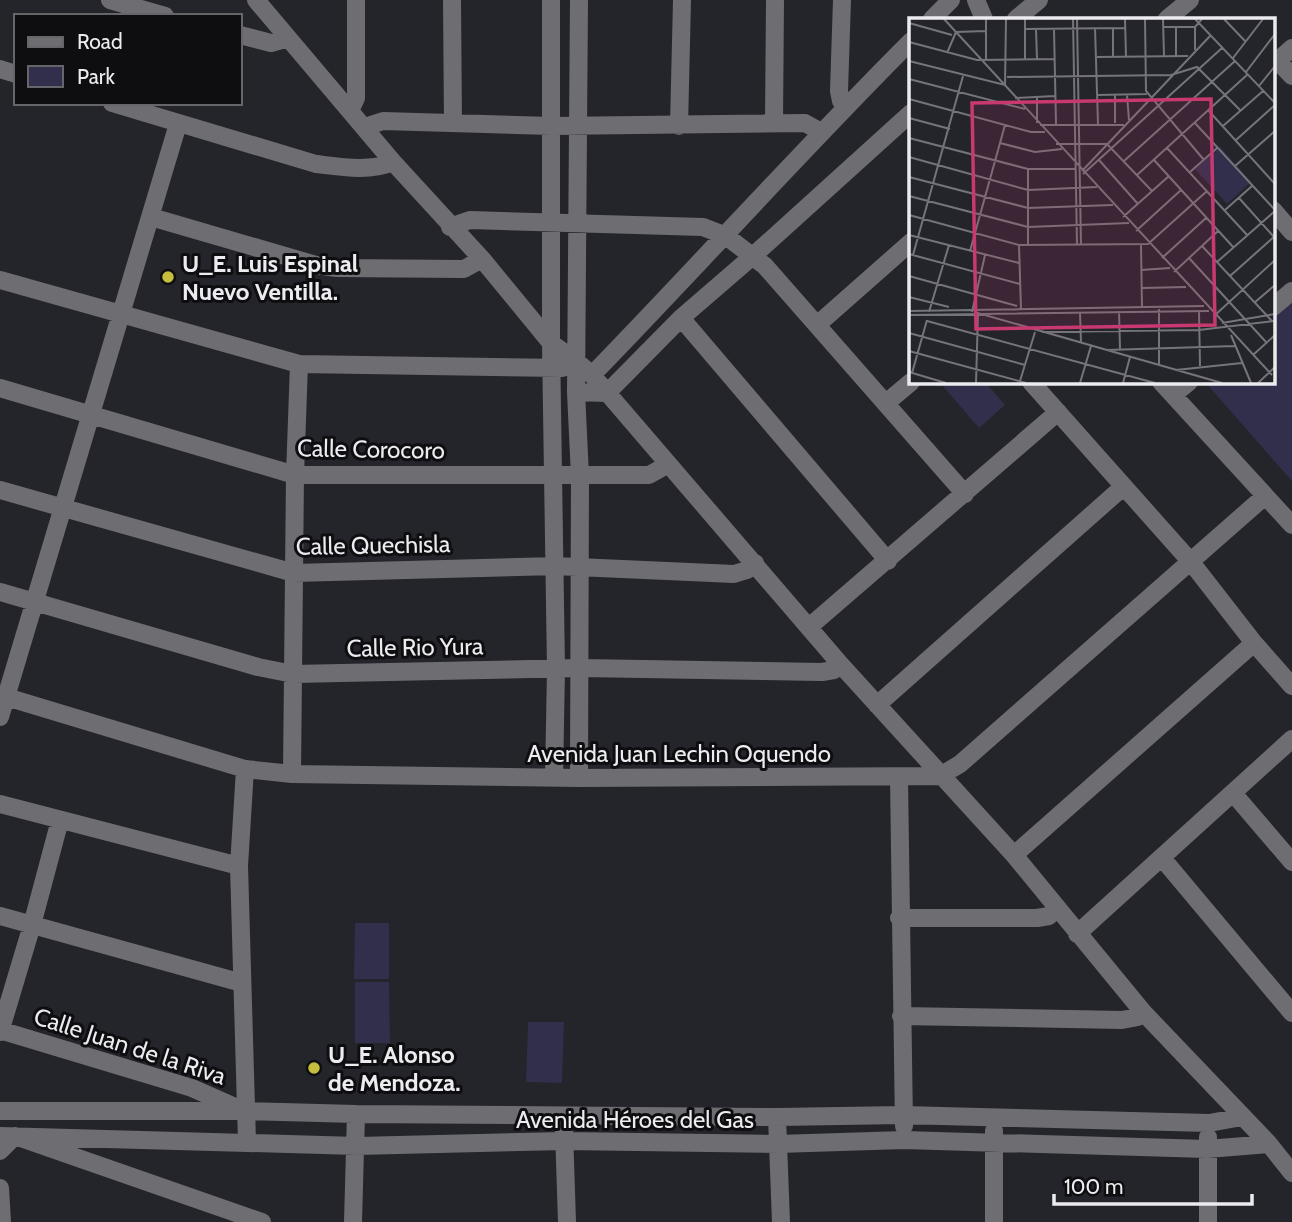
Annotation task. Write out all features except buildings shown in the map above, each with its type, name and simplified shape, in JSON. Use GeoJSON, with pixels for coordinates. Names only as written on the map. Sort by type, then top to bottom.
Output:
{"type":"FeatureCollection","features":[{"type":"Feature","properties":{"kind":"street"},"geometry":{"type":"LineString","coordinates":[[110,0],[142,13]]}},
{"type":"Feature","properties":{"kind":"street"},"geometry":{"type":"LineString","coordinates":[[256,0],[393,162],[482,259],[551,343],[607,393],[841,665],[1014,855],[1143,1012],[1291,1170]]}},
{"type":"Feature","properties":{"kind":"street"},"geometry":{"type":"LineString","coordinates":[[350,111],[356,98],[356,0]]}},
{"type":"Feature","properties":{"kind":"street"},"geometry":{"type":"LineString","coordinates":[[452,0],[453,123]]}},
{"type":"Feature","properties":{"kind":"street"},"geometry":{"type":"LineString","coordinates":[[551,0],[551,343],[556,669],[554,778]]}},
{"type":"Feature","properties":{"kind":"street"},"geometry":{"type":"LineString","coordinates":[[579,0],[577,225],[581,368],[576,392],[580,476],[579,778]]}},
{"type":"Feature","properties":{"kind":"street"},"geometry":{"type":"LineString","coordinates":[[679,126],[682,0]]}},
{"type":"Feature","properties":{"kind":"street"},"geometry":{"type":"LineString","coordinates":[[774,123],[775,0]]}},
{"type":"Feature","properties":{"kind":"street"},"geometry":{"type":"LineString","coordinates":[[842,0],[839,96],[846,106]]}},
{"type":"Feature","properties":{"kind":"street"},"geometry":{"type":"LineString","coordinates":[[933,18],[951,0]]}},
{"type":"Feature","properties":{"kind":"street"},"geometry":{"type":"LineString","coordinates":[[976,0],[984,18]]}},
{"type":"Feature","properties":{"kind":"street"},"geometry":{"type":"LineString","coordinates":[[1017,18],[1039,0]]}},
{"type":"Feature","properties":{"kind":"street"},"geometry":{"type":"LineString","coordinates":[[1168,18],[1190,0]]}},
{"type":"Feature","properties":{"kind":"street"},"geometry":{"type":"LineString","coordinates":[[242,36],[271,43],[288,38]]}},
{"type":"Feature","properties":{"kind":"street"},"geometry":{"type":"LineString","coordinates":[[0,280],[299,364],[581,368],[726,236],[821,132],[909,43]]}},
{"type":"Feature","properties":{"kind":"street"},"geometry":{"type":"LineString","coordinates":[[1292,48],[1275,63],[1292,76]]}},
{"type":"Feature","properties":{"kind":"street"},"geometry":{"type":"LineString","coordinates":[[121,105],[316,164],[345,167],[384,166],[393,162]]}},
{"type":"Feature","properties":{"kind":"street"},"geometry":{"type":"LineString","coordinates":[[576,392],[607,393],[681,318],[754,256],[909,115]]}},
{"type":"Feature","properties":{"kind":"street"},"geometry":{"type":"LineString","coordinates":[[365,127],[383,121],[579,126],[804,123],[821,132]]}},
{"type":"Feature","properties":{"kind":"street"},"geometry":{"type":"LineString","coordinates":[[0,717],[3,696],[63,508],[178,124]]}},
{"type":"Feature","properties":{"kind":"street"},"geometry":{"type":"LineString","coordinates":[[1274,211],[1292,233]]}},
{"type":"Feature","properties":{"kind":"street"},"geometry":{"type":"LineString","coordinates":[[151,217],[316,265],[337,268],[464,269],[482,259]]}},
{"type":"Feature","properties":{"kind":"street"},"geometry":{"type":"LineString","coordinates":[[450,226],[470,220],[703,227],[726,236],[754,256],[965,494]]}},
{"type":"Feature","properties":{"kind":"street"},"geometry":{"type":"LineString","coordinates":[[817,325],[909,245]]}},
{"type":"Feature","properties":{"kind":"street"},"geometry":{"type":"LineString","coordinates":[[1274,306],[1292,290]]}},
{"type":"Feature","properties":{"kind":"street"},"geometry":{"type":"LineString","coordinates":[[681,318],[887,561]]}},
{"type":"Feature","properties":{"kind":"street"},"geometry":{"type":"LineString","coordinates":[[292,774],[295,475],[299,364]]}},
{"type":"Feature","properties":{"kind":"street"},"geometry":{"type":"LineString","coordinates":[[886,403],[910,383]]}},
{"type":"Feature","properties":{"kind":"street"},"geometry":{"type":"LineString","coordinates":[[1032,383],[1191,562],[1254,643],[1292,686]]}},
{"type":"Feature","properties":{"kind":"street"},"geometry":{"type":"LineString","coordinates":[[1185,383],[1167,388],[1292,525]]}},
{"type":"Feature","properties":{"kind":"street","name":"Calle Corocoro"},"geometry":{"type":"LineString","coordinates":[[0,388],[295,475],[649,475],[667,465]]}},
{"type":"Feature","properties":{"kind":"street"},"geometry":{"type":"LineString","coordinates":[[809,627],[1058,412]]}},
{"type":"Feature","properties":{"kind":"street"},"geometry":{"type":"LineString","coordinates":[[877,705],[1123,487]]}},
{"type":"Feature","properties":{"kind":"street","name":"Calle Quechisla"},"geometry":{"type":"LineString","coordinates":[[0,490],[294,573],[580,566],[734,574],[747,570],[755,563]]}},
{"type":"Feature","properties":{"kind":"street"},"geometry":{"type":"LineString","coordinates":[[940,776],[960,764],[1265,496]]}},
{"type":"Feature","properties":{"kind":"street","name":"Calle Rio Yura"},"geometry":{"type":"LineString","coordinates":[[0,592],[258,667],[293,674],[581,668],[822,672],[831,671],[841,665]]}},
{"type":"Feature","properties":{"kind":"street"},"geometry":{"type":"LineString","coordinates":[[1014,855],[1254,643]]}},
{"type":"Feature","properties":{"kind":"street","name":"Avenida Juan Lechin Oquendo"},"geometry":{"type":"LineString","coordinates":[[3,696],[245,769],[292,774],[554,778],[940,776]]}},
{"type":"Feature","properties":{"kind":"street"},"geometry":{"type":"LineString","coordinates":[[1077,934],[1292,739]]}},
{"type":"Feature","properties":{"kind":"street"},"geometry":{"type":"LineString","coordinates":[[245,769],[239,866],[247,1142]]}},
{"type":"Feature","properties":{"kind":"street"},"geometry":{"type":"LineString","coordinates":[[899,778],[904,1140]]}},
{"type":"Feature","properties":{"kind":"street"},"geometry":{"type":"LineString","coordinates":[[1233,793],[1292,862]]}},
{"type":"Feature","properties":{"kind":"street"},"geometry":{"type":"LineString","coordinates":[[0,804],[239,866]]}},
{"type":"Feature","properties":{"kind":"street"},"geometry":{"type":"LineString","coordinates":[[0,1031],[60,820]]}},
{"type":"Feature","properties":{"kind":"street"},"geometry":{"type":"LineString","coordinates":[[1162,858],[1292,1013]]}},
{"type":"Feature","properties":{"kind":"street"},"geometry":{"type":"LineString","coordinates":[[899,918],[1037,918],[1049,916],[1056,909]]}},
{"type":"Feature","properties":{"kind":"street"},"geometry":{"type":"LineString","coordinates":[[0,916],[242,983]]}},
{"type":"Feature","properties":{"kind":"street"},"geometry":{"type":"LineString","coordinates":[[901,1016],[1122,1020],[1138,1017],[1143,1012]]}},
{"type":"Feature","properties":{"kind":"street","name":"Calle Juan de la Riva"},"geometry":{"type":"LineString","coordinates":[[0,1031],[192,1088],[245,1111]]}},
{"type":"Feature","properties":{"kind":"street","name":"Avenida Héroes del Gas"},"geometry":{"type":"LineString","coordinates":[[0,1111],[245,1111],[777,1118],[903,1115],[1209,1123],[1242,1117]]}},
{"type":"Feature","properties":{"kind":"street"},"geometry":{"type":"LineString","coordinates":[[353,1222],[356,1114]]}},
{"type":"Feature","properties":{"kind":"street"},"geometry":{"type":"LineString","coordinates":[[562,1116],[567,1222]]}},
{"type":"Feature","properties":{"kind":"street"},"geometry":{"type":"LineString","coordinates":[[993,1117],[994,1222]]}},
{"type":"Feature","properties":{"kind":"street"},"geometry":{"type":"LineString","coordinates":[[777,1118],[781,1222]]}},
{"type":"Feature","properties":{"kind":"street"},"geometry":{"type":"LineString","coordinates":[[1208,1222],[1209,1123]]}},
{"type":"Feature","properties":{"kind":"street"},"geometry":{"type":"LineString","coordinates":[[0,1152],[8,1136],[262,1222]]}},
{"type":"Feature","properties":{"kind":"street","name":"Avenida Héroes del Gas"},"geometry":{"type":"LineString","coordinates":[[8,1136],[357,1146],[565,1141],[778,1144],[904,1140],[1207,1149],[1269,1144]]}},
{"type":"Feature","properties":{"kind":"street"},"geometry":{"type":"LineString","coordinates":[[0,1188],[2,1222]]}},
{"type":"Feature","properties":{"kind":"green space"},"geometry":{"type":"Polygon","coordinates":[[[1292,301],[1292,481],[1206,383],[1274,383],[1274,316],[1292,301]]]}},
{"type":"Feature","properties":{"kind":"green space"},"geometry":{"type":"Polygon","coordinates":[[[986,383],[1005,405],[979,428],[941,384],[986,383]]]}},
{"type":"Feature","properties":{"kind":"green space"},"geometry":{"type":"Polygon","coordinates":[[[355,923],[389,923],[389,979],[354,979],[355,923]]]}},
{"type":"Feature","properties":{"kind":"green space"},"geometry":{"type":"Polygon","coordinates":[[[355,982],[389,982],[390,1043],[355,1043],[355,982]]]}},
{"type":"Feature","properties":{"kind":"green space"},"geometry":{"type":"Polygon","coordinates":[[[528,1022],[564,1022],[562,1083],[526,1082],[528,1022]]]}},
{"type":"Feature","properties":{"kind":"place","name":"U_E. Luis Espinal Nuevo Ventilla."},"geometry":{"type":"Point","coordinates":[168,277]}},
{"type":"Feature","properties":{"kind":"place","name":"U_E. Alonso de Mendoza."},"geometry":{"type":"Point","coordinates":[314,1068]}}]}
